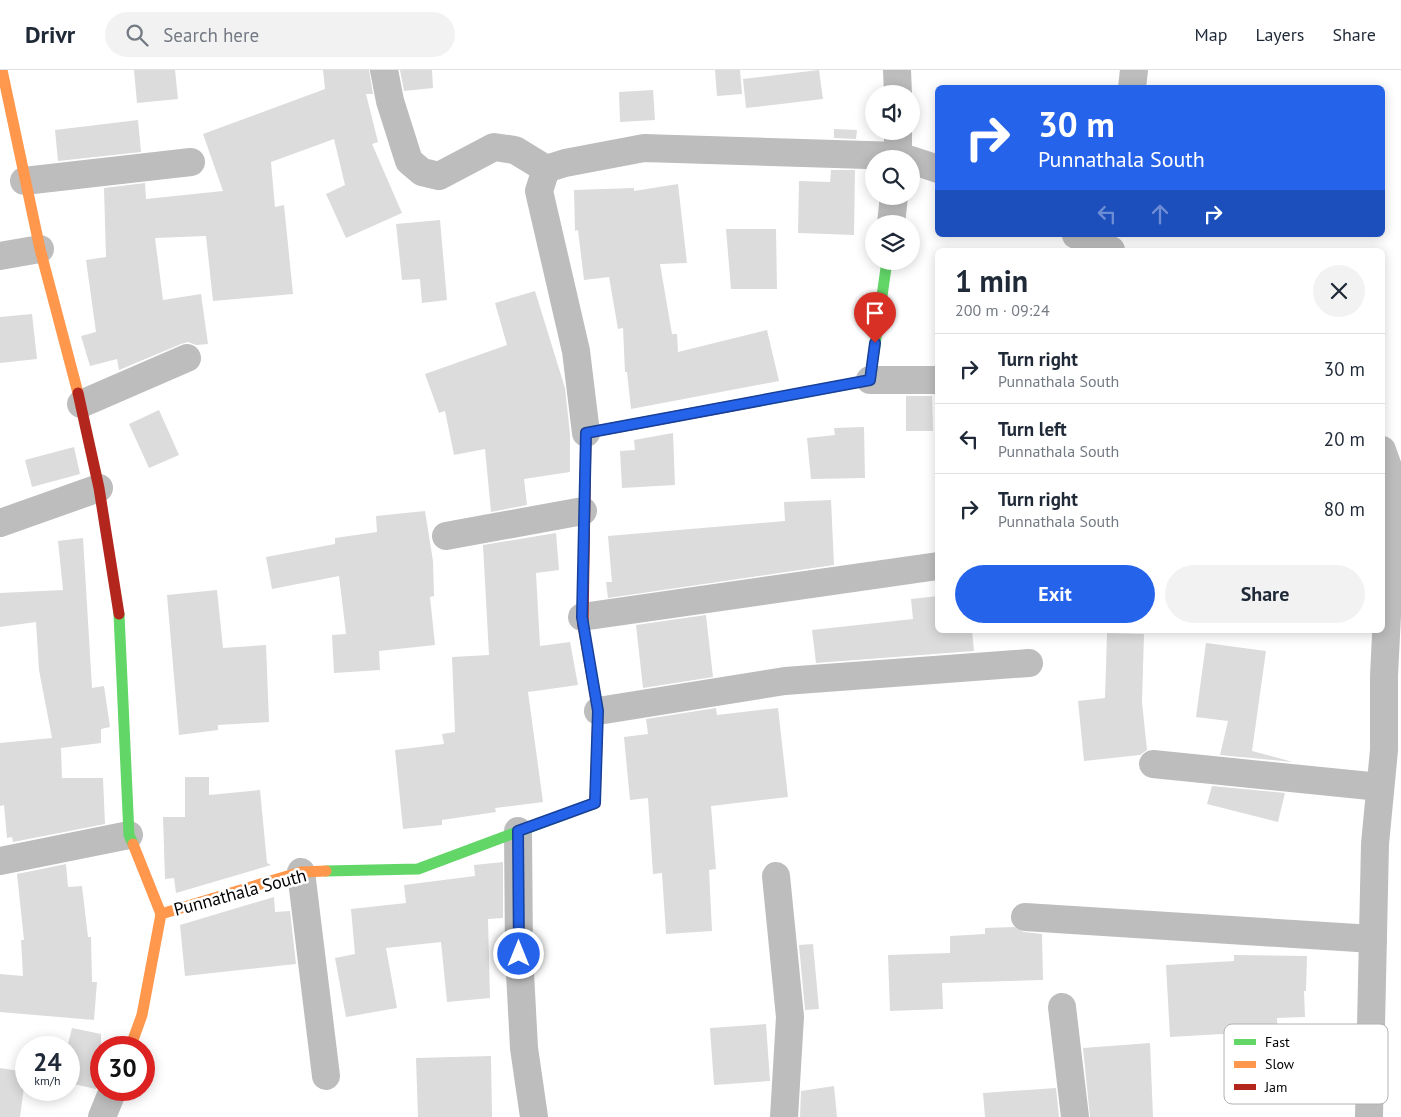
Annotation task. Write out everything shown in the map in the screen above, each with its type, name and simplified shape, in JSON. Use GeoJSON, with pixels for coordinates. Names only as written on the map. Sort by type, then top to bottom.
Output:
{"type":"FeatureCollection","features":[{"type":"Feature","properties":{"kind":"street"},"geometry":{"type":"LineString","coordinates":[[2,70],[24,181],[81,404],[99,488],[119,610],[127,753],[129,835],[161,914]]}},
{"type":"Feature","properties":{"kind":"street"},"geometry":{"type":"LineString","coordinates":[[384,70],[390,101],[409,161],[422,172],[439,176],[494,147],[516,150],[546,169],[565,163],[644,148],[865,152]]}},
{"type":"Feature","properties":{"kind":"street"},"geometry":{"type":"LineString","coordinates":[[897,70],[898,85]]}},
{"type":"Feature","properties":{"kind":"street"},"geometry":{"type":"LineString","coordinates":[[1132,85],[1134,70]]}},
{"type":"Feature","properties":{"kind":"street"},"geometry":{"type":"LineString","coordinates":[[920,161],[935,168]]}},
{"type":"Feature","properties":{"kind":"street"},"geometry":{"type":"LineString","coordinates":[[24,181],[191,162]]}},
{"type":"Feature","properties":{"kind":"street"},"geometry":{"type":"LineString","coordinates":[[546,169],[539,191],[576,351],[586,433],[870,380],[935,380]]}},
{"type":"Feature","properties":{"kind":"street"},"geometry":{"type":"LineString","coordinates":[[1081,237],[1107,248]]}},
{"type":"Feature","properties":{"kind":"street"},"geometry":{"type":"LineString","coordinates":[[0,256],[40,249]]}},
{"type":"Feature","properties":{"kind":"street"},"geometry":{"type":"LineString","coordinates":[[870,380],[886,270]]}},
{"type":"Feature","properties":{"kind":"street"},"geometry":{"type":"LineString","coordinates":[[81,404],[187,358]]}},
{"type":"Feature","properties":{"kind":"street","name":"Punnathala South"},"geometry":{"type":"LineString","coordinates":[[134,1036],[142,1015],[161,914],[301,872],[418,869],[595,803],[598,711],[582,617],[586,433]]}},
{"type":"Feature","properties":{"kind":"street"},"geometry":{"type":"LineString","coordinates":[[1371,1024],[1375,844],[1380,787],[1391,534],[1385,472]]}},
{"type":"Feature","properties":{"kind":"street"},"geometry":{"type":"LineString","coordinates":[[0,523],[99,488]]}},
{"type":"Feature","properties":{"kind":"street"},"geometry":{"type":"LineString","coordinates":[[446,536],[583,511]]}},
{"type":"Feature","properties":{"kind":"street"},"geometry":{"type":"LineString","coordinates":[[582,617],[935,566]]}},
{"type":"Feature","properties":{"kind":"street"},"geometry":{"type":"LineString","coordinates":[[598,711],[785,681],[1029,663]]}},
{"type":"Feature","properties":{"kind":"street"},"geometry":{"type":"LineString","coordinates":[[1153,764],[1380,787]]}},
{"type":"Feature","properties":{"kind":"street"},"geometry":{"type":"LineString","coordinates":[[518,831],[519,954],[524,1048],[534,1117]]}},
{"type":"Feature","properties":{"kind":"street"},"geometry":{"type":"LineString","coordinates":[[0,860],[129,835]]}},
{"type":"Feature","properties":{"kind":"street"},"geometry":{"type":"LineString","coordinates":[[301,872],[326,1076]]}},
{"type":"Feature","properties":{"kind":"street"},"geometry":{"type":"LineString","coordinates":[[776,876],[790,1017],[784,1117]]}},
{"type":"Feature","properties":{"kind":"street"},"geometry":{"type":"LineString","coordinates":[[1024,917],[1372,939]]}},
{"type":"Feature","properties":{"kind":"street"},"geometry":{"type":"LineString","coordinates":[[1062,1007],[1075,1117]]}},
{"type":"Feature","properties":{"kind":"street"},"geometry":{"type":"LineString","coordinates":[[102,1117],[109,1101]]}},
{"type":"Feature","properties":{"kind":"street"},"geometry":{"type":"LineString","coordinates":[[1370,1104],[1370,1117]]}},
{"type":"Feature","properties":{"kind":"building"},"geometry":{"type":"Polygon","coordinates":[[[134,70],[175,70],[178,99],[137,103],[134,70]]]}},
{"type":"Feature","properties":{"kind":"building"},"geometry":{"type":"Polygon","coordinates":[[[323,70],[369,70],[373,94],[366,94],[378,142],[372,144],[402,213],[346,238],[326,194],[345,185],[334,139],[271,162],[275,207],[284,205],[293,294],[213,301],[206,236],[155,238],[163,300],[201,294],[208,344],[196,345],[188,342],[181,344],[119,370],[117,359],[90,366],[81,336],[96,332],[86,260],[106,257],[104,188],[145,183],[146,199],[223,191],[203,134],[325,89],[323,70]]]}},
{"type":"Feature","properties":{"kind":"building"},"geometry":{"type":"Polygon","coordinates":[[[400,70],[432,70],[433,88],[404,91],[400,70]]]}},
{"type":"Feature","properties":{"kind":"building"},"geometry":{"type":"Polygon","coordinates":[[[715,70],[740,70],[742,94],[717,96],[715,70]]]}},
{"type":"Feature","properties":{"kind":"building"},"geometry":{"type":"Polygon","coordinates":[[[819,70],[823,99],[746,108],[743,79],[819,70]]]}},
{"type":"Feature","properties":{"kind":"building"},"geometry":{"type":"Polygon","coordinates":[[[653,90],[655,120],[620,122],[619,92],[653,90]]]}},
{"type":"Feature","properties":{"kind":"building"},"geometry":{"type":"Polygon","coordinates":[[[138,120],[141,152],[58,161],[55,130],[138,120]]]}},
{"type":"Feature","properties":{"kind":"building"},"geometry":{"type":"Polygon","coordinates":[[[834,129],[857,130],[856,139],[834,138],[834,129]]]}},
{"type":"Feature","properties":{"kind":"building"},"geometry":{"type":"Polygon","coordinates":[[[831,170],[855,170],[854,235],[798,233],[799,181],[830,182],[831,170]]]}},
{"type":"Feature","properties":{"kind":"building"},"geometry":{"type":"Polygon","coordinates":[[[678,184],[687,263],[660,264],[672,334],[677,334],[678,352],[767,330],[779,381],[631,409],[627,372],[625,372],[623,328],[618,329],[609,277],[584,280],[578,230],[575,231],[574,190],[634,188],[634,191],[678,184]]]}},
{"type":"Feature","properties":{"kind":"building"},"geometry":{"type":"Polygon","coordinates":[[[440,220],[447,300],[422,303],[420,279],[402,280],[396,224],[440,220]]]}},
{"type":"Feature","properties":{"kind":"building"},"geometry":{"type":"Polygon","coordinates":[[[726,229],[776,229],[777,289],[731,289],[726,229]]]}},
{"type":"Feature","properties":{"kind":"building"},"geometry":{"type":"Polygon","coordinates":[[[535,291],[565,388],[570,434],[570,472],[524,479],[527,505],[491,512],[485,449],[454,455],[445,411],[439,413],[425,374],[507,345],[495,303],[535,291]]]}},
{"type":"Feature","properties":{"kind":"building"},"geometry":{"type":"Polygon","coordinates":[[[32,314],[37,359],[0,363],[0,317],[32,314]]]}},
{"type":"Feature","properties":{"kind":"building"},"geometry":{"type":"Polygon","coordinates":[[[906,396],[932,396],[933,431],[906,431],[906,396]]]}},
{"type":"Feature","properties":{"kind":"building"},"geometry":{"type":"Polygon","coordinates":[[[159,410],[179,455],[149,468],[129,424],[159,410]]]}},
{"type":"Feature","properties":{"kind":"building"},"geometry":{"type":"Polygon","coordinates":[[[864,427],[865,478],[811,479],[807,438],[835,435],[834,428],[864,427]]]}},
{"type":"Feature","properties":{"kind":"building"},"geometry":{"type":"Polygon","coordinates":[[[673,433],[675,485],[622,488],[620,451],[635,450],[634,440],[673,433]]]}},
{"type":"Feature","properties":{"kind":"building"},"geometry":{"type":"Polygon","coordinates":[[[74,447],[80,474],[32,487],[25,460],[74,447]]]}},
{"type":"Feature","properties":{"kind":"building"},"geometry":{"type":"Polygon","coordinates":[[[831,500],[834,565],[608,598],[606,582],[612,582],[608,536],[785,521],[784,502],[831,500]]]}},
{"type":"Feature","properties":{"kind":"building"},"geometry":{"type":"Polygon","coordinates":[[[425,511],[433,561],[434,596],[430,597],[435,645],[379,651],[380,670],[334,673],[332,635],[346,634],[339,576],[272,589],[266,557],[335,544],[335,538],[377,532],[376,516],[425,511]]]}},
{"type":"Feature","properties":{"kind":"building"},"geometry":{"type":"Polygon","coordinates":[[[556,533],[559,570],[536,573],[540,646],[570,642],[578,685],[528,692],[543,802],[495,808],[496,812],[442,820],[442,825],[403,829],[395,750],[444,744],[442,734],[455,732],[452,657],[489,655],[483,545],[556,533]]]}},
{"type":"Feature","properties":{"kind":"building"},"geometry":{"type":"Polygon","coordinates":[[[83,538],[92,688],[104,686],[110,727],[101,729],[101,743],[61,748],[62,778],[103,778],[105,824],[13,842],[12,837],[7,838],[4,805],[0,806],[0,743],[52,738],[39,670],[36,622],[0,627],[0,593],[63,590],[58,541],[83,538]]]}},
{"type":"Feature","properties":{"kind":"building"},"geometry":{"type":"Polygon","coordinates":[[[217,590],[223,648],[266,645],[269,722],[218,725],[218,730],[179,735],[167,595],[217,590]]]}},
{"type":"Feature","properties":{"kind":"building"},"geometry":{"type":"Polygon","coordinates":[[[935,596],[935,633],[972,633],[974,651],[816,663],[812,630],[913,619],[911,599],[935,596]]]}},
{"type":"Feature","properties":{"kind":"building"},"geometry":{"type":"Polygon","coordinates":[[[706,615],[713,677],[643,688],[636,625],[706,615]]]}},
{"type":"Feature","properties":{"kind":"building"},"geometry":{"type":"Polygon","coordinates":[[[1107,633],[1144,634],[1142,702],[1147,750],[1140,755],[1084,761],[1078,701],[1105,698],[1107,633]]]}},
{"type":"Feature","properties":{"kind":"building"},"geometry":{"type":"Polygon","coordinates":[[[1206,643],[1266,651],[1252,751],[1293,762],[1220,755],[1228,721],[1196,717],[1206,643]]]}},
{"type":"Feature","properties":{"kind":"building"},"geometry":{"type":"Polygon","coordinates":[[[716,708],[717,715],[778,708],[788,797],[711,806],[716,869],[709,870],[712,931],[666,934],[662,873],[653,874],[648,798],[630,800],[624,737],[648,734],[646,719],[716,708]]]}},
{"type":"Feature","properties":{"kind":"building"},"geometry":{"type":"Polygon","coordinates":[[[185,777],[209,777],[209,795],[260,790],[267,863],[271,865],[176,893],[174,878],[165,879],[163,817],[185,817],[185,777]]]}},
{"type":"Feature","properties":{"kind":"building"},"geometry":{"type":"Polygon","coordinates":[[[1212,786],[1285,793],[1278,822],[1207,804],[1212,786]]]}},
{"type":"Feature","properties":{"kind":"building"},"geometry":{"type":"Polygon","coordinates":[[[503,862],[503,918],[488,919],[490,998],[447,1002],[441,942],[386,948],[397,1008],[346,1017],[335,958],[355,954],[351,909],[406,903],[404,885],[475,876],[474,865],[503,862]]]}},
{"type":"Feature","properties":{"kind":"building"},"geometry":{"type":"Polygon","coordinates":[[[66,864],[68,887],[82,886],[88,937],[91,937],[92,982],[97,982],[94,1020],[0,1012],[0,974],[23,976],[21,940],[24,940],[17,874],[66,864]]]}},
{"type":"Feature","properties":{"kind":"building"},"geometry":{"type":"Polygon","coordinates":[[[274,897],[275,912],[290,911],[296,964],[185,976],[180,925],[274,897]]]}},
{"type":"Feature","properties":{"kind":"building"},"geometry":{"type":"Polygon","coordinates":[[[1014,927],[1024,932],[1042,934],[1043,980],[942,983],[943,1009],[890,1011],[888,955],[950,953],[950,936],[985,934],[985,928],[1014,927]]]}},
{"type":"Feature","properties":{"kind":"building"},"geometry":{"type":"Polygon","coordinates":[[[813,944],[819,1009],[805,1010],[799,945],[813,944]]]}},
{"type":"Feature","properties":{"kind":"building"},"geometry":{"type":"Polygon","coordinates":[[[1234,955],[1307,956],[1306,991],[1304,991],[1305,1017],[1277,1018],[1277,1024],[1224,1024],[1224,1034],[1170,1037],[1166,965],[1234,961],[1234,955]]]}},
{"type":"Feature","properties":{"kind":"building"},"geometry":{"type":"Polygon","coordinates":[[[766,1024],[770,1081],[714,1085],[710,1028],[766,1024]]]}},
{"type":"Feature","properties":{"kind":"building"},"geometry":{"type":"Polygon","coordinates":[[[72,1028],[101,1034],[101,1036],[90,1036],[90,1088],[80,1085],[80,1036],[70,1036],[72,1028]]]}},
{"type":"Feature","properties":{"kind":"building"},"geometry":{"type":"Polygon","coordinates":[[[1150,1043],[1153,1117],[1090,1117],[1083,1048],[1150,1043]]]}},
{"type":"Feature","properties":{"kind":"building"},"geometry":{"type":"Polygon","coordinates":[[[491,1056],[492,1117],[418,1117],[416,1058],[491,1056]]]}},
{"type":"Feature","properties":{"kind":"building"},"geometry":{"type":"Polygon","coordinates":[[[0,1068],[15,1070],[15,1101],[22,1101],[20,1117],[0,1117],[0,1068]]]}},
{"type":"Feature","properties":{"kind":"building"},"geometry":{"type":"Polygon","coordinates":[[[834,1086],[837,1117],[800,1117],[801,1091],[834,1086]]]}},
{"type":"Feature","properties":{"kind":"building"},"geometry":{"type":"Polygon","coordinates":[[[1056,1088],[1059,1117],[985,1117],[983,1093],[1056,1088]]]}},
{"type":"Feature","properties":{"kind":"traffic: fast"},"geometry":{"type":"LineString","coordinates":[[753,402],[870,380],[886,270]]}},
{"type":"Feature","properties":{"kind":"traffic: fast"},"geometry":{"type":"LineString","coordinates":[[119,614],[129,835],[133,844]]}},
{"type":"Feature","properties":{"kind":"traffic: fast"},"geometry":{"type":"LineString","coordinates":[[326,871],[418,869],[571,812]]}},
{"type":"Feature","properties":{"kind":"traffic: slow"},"geometry":{"type":"LineString","coordinates":[[2,70],[40,249],[78,393]]}},
{"type":"Feature","properties":{"kind":"traffic: slow"},"geometry":{"type":"LineString","coordinates":[[571,812],[595,803],[598,711],[583,626]]}},
{"type":"Feature","properties":{"kind":"traffic: slow"},"geometry":{"type":"LineString","coordinates":[[133,844],[161,914]]}},
{"type":"Feature","properties":{"kind":"traffic: slow"},"geometry":{"type":"LineString","coordinates":[[134,1036],[142,1015],[161,914],[301,872],[326,871]]}},
{"type":"Feature","properties":{"kind":"traffic: jam"},"geometry":{"type":"LineString","coordinates":[[78,393],[99,488],[119,614]]}},
{"type":"Feature","properties":{"kind":"traffic: jam"},"geometry":{"type":"LineString","coordinates":[[583,626],[586,433],[753,402]]}},
{"type":"Feature","properties":{"kind":"route"},"geometry":{"type":"LineString","coordinates":[[519,954],[518,831],[595,803],[598,711],[582,617],[586,433],[870,380],[875,343]]}}]}
